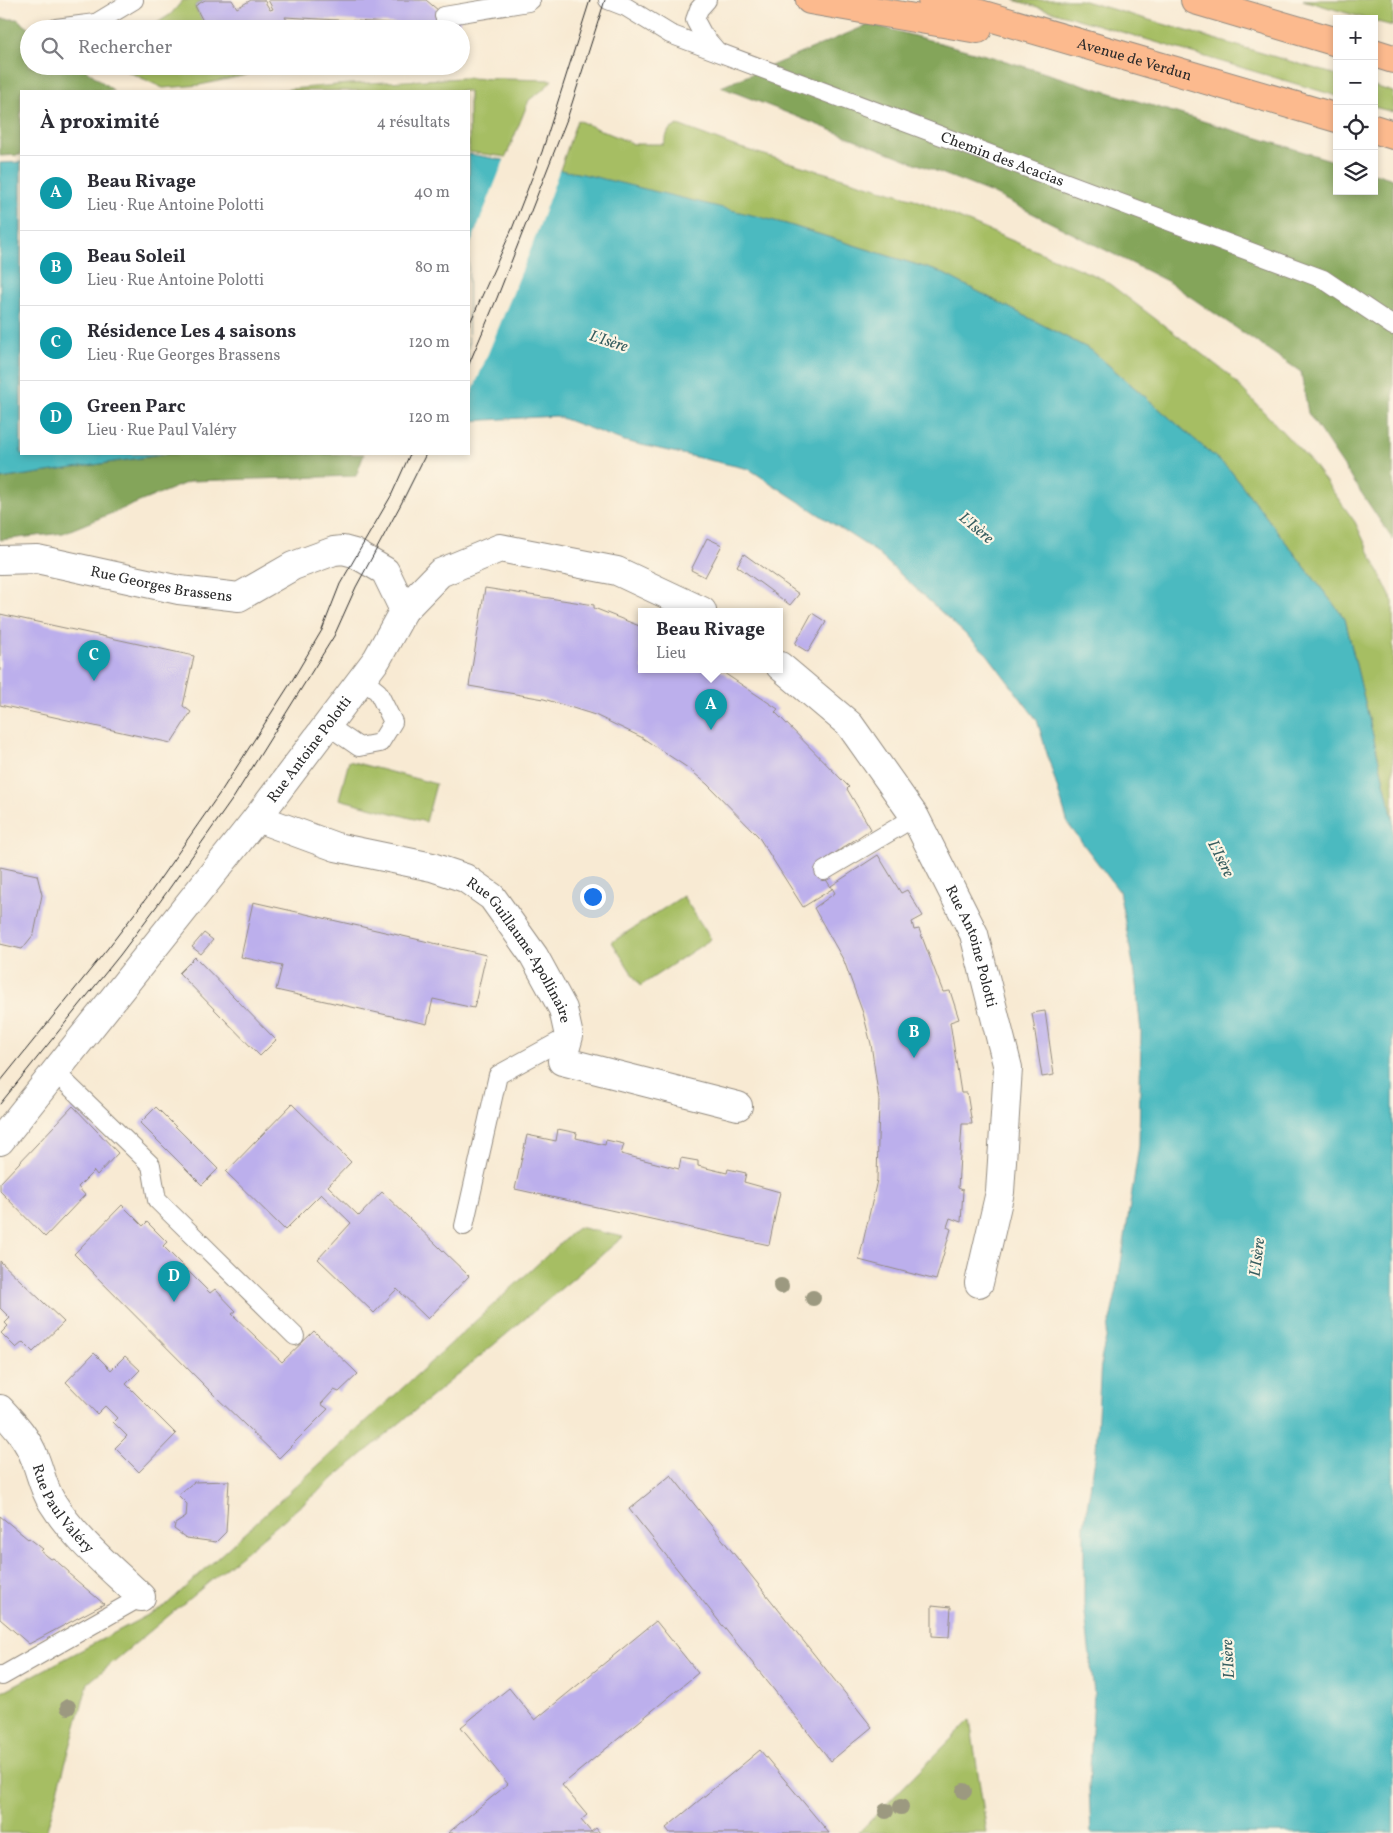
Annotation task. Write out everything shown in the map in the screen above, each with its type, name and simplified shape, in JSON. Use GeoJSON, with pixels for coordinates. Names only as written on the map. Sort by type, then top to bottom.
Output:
{"type":"FeatureCollection","features":[{"type":"Feature","properties":{"kind":"main road"},"geometry":{"type":"LineString","coordinates":[[810,0],[1105,51]]}},
{"type":"Feature","properties":{"kind":"main road","name":"Avenue de Verdun"},"geometry":{"type":"LineString","coordinates":[[932,0],[1333,117]]}},
{"type":"Feature","properties":{"kind":"main road"},"geometry":{"type":"LineString","coordinates":[[1195,0],[1333,41]]}},
{"type":"Feature","properties":{"kind":"main road"},"geometry":{"type":"LineString","coordinates":[[1378,54],[1393,58]]}},
{"type":"Feature","properties":{"kind":"main road"},"geometry":{"type":"LineString","coordinates":[[1378,130],[1393,134]]}},
{"type":"Feature","properties":{"kind":"street","name":"Rue Antoine Polotti"},"geometry":{"type":"LineString","coordinates":[[0,1141],[257,818],[377,659],[404,610],[440,573],[500,548],[617,571],[696,608]]}},
{"type":"Feature","properties":{"kind":"street","name":"Rue Georges Brassens"},"geometry":{"type":"LineString","coordinates":[[0,560],[37,559],[179,590],[240,597],[293,566],[334,550],[343,550],[354,553],[385,571],[404,610]]}},
{"type":"Feature","properties":{"kind":"street","name":"Rue Antoine Polotti"},"geometry":{"type":"LineString","coordinates":[[783,669],[850,725],[915,817],[974,934],[1008,1068],[1000,1192],[979,1284]]}},
{"type":"Feature","properties":{"kind":"street","name":"Rue Guillaume Apollinaire"},"geometry":{"type":"LineString","coordinates":[[257,818],[336,847],[432,867],[466,878],[492,897],[534,956],[563,1009],[569,1036],[562,1061],[738,1106]]}},
{"type":"Feature","properties":{"kind":"street","name":"Rue Paul Valéry"},"geometry":{"type":"LineString","coordinates":[[0,1409],[21,1432],[35,1458],[41,1481],[51,1501],[70,1528],[140,1597]]}},
{"type":"Feature","properties":{"kind":"lane"},"geometry":{"type":"LineString","coordinates":[[102,20],[134,0]]}},
{"type":"Feature","properties":{"kind":"lane"},"geometry":{"type":"LineString","coordinates":[[444,16],[531,0]]}},
{"type":"Feature","properties":{"kind":"lane","name":"Chemin des Acacias"},"geometry":{"type":"LineString","coordinates":[[608,0],[626,7],[670,34],[1323,279],[1393,326]]}},
{"type":"Feature","properties":{"kind":"lane"},"geometry":{"type":"LineString","coordinates":[[706,0],[699,8],[695,20],[716,50]]}},
{"type":"Feature","properties":{"kind":"lane"},"geometry":{"type":"LineString","coordinates":[[327,725],[358,747],[380,743],[393,722],[378,692],[362,679]]}},
{"type":"Feature","properties":{"kind":"lane"},"geometry":{"type":"LineString","coordinates":[[824,871],[915,817]]}},
{"type":"Feature","properties":{"kind":"lane"},"geometry":{"type":"LineString","coordinates":[[464,1226],[498,1076],[569,1036]]}},
{"type":"Feature","properties":{"kind":"lane"},"geometry":{"type":"LineString","coordinates":[[54,1072],[151,1165],[157,1200],[295,1336]]}},
{"type":"Feature","properties":{"kind":"lane"},"geometry":{"type":"LineString","coordinates":[[0,1675],[2,1676],[140,1597]]}},
{"type":"Feature","properties":{"kind":"green space"},"geometry":{"type":"Polygon","coordinates":[[[183,0],[205,0],[195,6],[202,20],[162,20],[171,14],[183,0]]]}},
{"type":"Feature","properties":{"kind":"green space"},"geometry":{"type":"Polygon","coordinates":[[[1014,0],[1081,0],[1333,74],[1333,95],[1014,0]]]}},
{"type":"Feature","properties":{"kind":"green space"},"geometry":{"type":"Polygon","coordinates":[[[1303,0],[1393,0],[1393,26],[1378,22],[1378,15],[1354,15],[1303,0]]]}},
{"type":"Feature","properties":{"kind":"green space"},"geometry":{"type":"Polygon","coordinates":[[[0,19],[17,19],[20,21],[20,75],[93,75],[113,90],[20,90],[20,155],[0,156],[0,19]]]}},
{"type":"Feature","properties":{"kind":"green space"},"geometry":{"type":"Polygon","coordinates":[[[870,24],[996,58],[1333,161],[1333,195],[1378,195],[1378,174],[1393,179],[1393,540],[1308,413],[1301,372],[1167,281],[992,193],[721,87],[870,24]]]}},
{"type":"Feature","properties":{"kind":"green space"},"geometry":{"type":"Polygon","coordinates":[[[135,75],[246,75],[200,85],[163,88],[135,75]]]}},
{"type":"Feature","properties":{"kind":"green space"},"geometry":{"type":"Polygon","coordinates":[[[461,78],[552,80],[544,89],[529,100],[506,157],[470,152],[470,90],[279,90],[461,78]]]}},
{"type":"Feature","properties":{"kind":"green space"},"geometry":{"type":"Polygon","coordinates":[[[1378,87],[1393,92],[1393,112],[1378,108],[1378,87]]]}},
{"type":"Feature","properties":{"kind":"green space"},"geometry":{"type":"Polygon","coordinates":[[[577,120],[634,144],[663,144],[669,130],[678,125],[734,146],[914,199],[1103,279],[1228,374],[1313,464],[1355,522],[1393,602],[1393,819],[1345,619],[1230,470],[1091,350],[940,272],[786,224],[560,170],[577,120]]]}},
{"type":"Feature","properties":{"kind":"green space"},"geometry":{"type":"Polygon","coordinates":[[[160,455],[364,455],[356,476],[191,481],[63,533],[0,540],[0,479],[160,455]]]}},
{"type":"Feature","properties":{"kind":"green space"},"geometry":{"type":"Polygon","coordinates":[[[349,761],[436,784],[426,822],[339,799],[349,761]]]}},
{"type":"Feature","properties":{"kind":"green space"},"geometry":{"type":"Polygon","coordinates":[[[683,896],[711,939],[640,986],[612,942],[683,896]]]}},
{"type":"Feature","properties":{"kind":"green space"},"geometry":{"type":"Polygon","coordinates":[[[578,1227],[623,1237],[88,1683],[46,1833],[0,1833],[0,1693],[165,1606],[578,1227]]]}},
{"type":"Feature","properties":{"kind":"green space"},"geometry":{"type":"Polygon","coordinates":[[[970,1720],[987,1833],[858,1833],[970,1720]]]}},
{"type":"Feature","properties":{"kind":"water","name":"L'Isère"},"geometry":{"type":"Polygon","coordinates":[[[470,154],[583,174],[756,216],[940,272],[1091,350],[1230,470],[1345,619],[1393,819],[1393,1833],[1091,1833],[1089,1788],[1094,1693],[1084,1604],[1084,1526],[1096,1452],[1101,1360],[1117,1289],[1139,1146],[1141,1032],[1135,974],[1119,891],[1068,824],[1037,720],[987,654],[875,551],[749,469],[624,441],[556,416],[470,421],[470,154]]]}},
{"type":"Feature","properties":{"kind":"water"},"geometry":{"type":"Polygon","coordinates":[[[20,162],[20,455],[160,455],[0,479],[0,163],[20,162]]]}},
{"type":"Feature","properties":{"kind":"pier"},"geometry":{"type":"Polygon","coordinates":[[[505,158],[560,168],[532,246],[470,398],[470,246],[505,158]]]}},
{"type":"Feature","properties":{"kind":"building"},"geometry":{"type":"Polygon","coordinates":[[[205,0],[232,0],[237,8],[251,0],[264,0],[270,10],[273,9],[268,0],[426,0],[445,16],[460,17],[460,20],[337,20],[285,17],[287,20],[202,20],[195,6],[205,0]]]}},
{"type":"Feature","properties":{"kind":"building"},"geometry":{"type":"Polygon","coordinates":[[[707,538],[722,545],[705,577],[691,570],[707,538]]]}},
{"type":"Feature","properties":{"kind":"building"},"geometry":{"type":"Polygon","coordinates":[[[744,554],[799,594],[790,605],[737,566],[744,554]]]}},
{"type":"Feature","properties":{"kind":"building"},"geometry":{"type":"Polygon","coordinates":[[[485,588],[594,605],[594,608],[638,625],[638,673],[724,673],[778,709],[775,712],[849,787],[847,789],[871,829],[817,865],[832,889],[803,907],[758,836],[707,784],[688,768],[641,737],[595,715],[544,699],[469,686],[485,588]]]}},
{"type":"Feature","properties":{"kind":"building"},"geometry":{"type":"Polygon","coordinates":[[[812,613],[826,622],[808,652],[795,644],[812,613]]]}},
{"type":"Feature","properties":{"kind":"building"},"geometry":{"type":"Polygon","coordinates":[[[0,614],[194,656],[183,706],[191,712],[171,743],[0,705],[0,614]]]}},
{"type":"Feature","properties":{"kind":"building"},"geometry":{"type":"Polygon","coordinates":[[[878,855],[901,893],[907,890],[923,916],[912,922],[914,930],[919,929],[943,992],[950,991],[959,1019],[950,1022],[961,1093],[967,1093],[972,1124],[962,1124],[958,1188],[963,1190],[961,1222],[950,1218],[947,1227],[951,1229],[936,1280],[859,1260],[877,1180],[879,1100],[871,1044],[863,1013],[844,961],[814,908],[835,893],[831,886],[878,855]]]}},
{"type":"Feature","properties":{"kind":"building"},"geometry":{"type":"Polygon","coordinates":[[[0,867],[37,875],[42,895],[34,934],[22,949],[0,944],[0,867]]]}},
{"type":"Feature","properties":{"kind":"building"},"geometry":{"type":"Polygon","coordinates":[[[253,902],[486,955],[474,1008],[433,999],[427,1024],[276,990],[282,966],[241,957],[253,902]]]}},
{"type":"Feature","properties":{"kind":"building"},"geometry":{"type":"Polygon","coordinates":[[[204,933],[213,940],[201,954],[192,947],[204,933]]]}},
{"type":"Feature","properties":{"kind":"building"},"geometry":{"type":"Polygon","coordinates":[[[195,957],[276,1040],[260,1056],[179,973],[195,957]]]}},
{"type":"Feature","properties":{"kind":"building"},"geometry":{"type":"Polygon","coordinates":[[[1045,1011],[1054,1075],[1042,1077],[1032,1013],[1045,1011]]]}},
{"type":"Feature","properties":{"kind":"building"},"geometry":{"type":"Polygon","coordinates":[[[292,1104],[351,1162],[328,1186],[359,1216],[382,1192],[469,1276],[428,1319],[397,1289],[374,1313],[318,1259],[351,1223],[321,1194],[285,1230],[226,1172],[292,1104]]]}},
{"type":"Feature","properties":{"kind":"building"},"geometry":{"type":"Polygon","coordinates":[[[73,1106],[118,1153],[97,1175],[94,1171],[78,1187],[85,1195],[45,1237],[0,1191],[0,1183],[73,1106]]]}},
{"type":"Feature","properties":{"kind":"building"},"geometry":{"type":"Polygon","coordinates":[[[156,1107],[218,1169],[202,1185],[140,1123],[156,1107]]]}},
{"type":"Feature","properties":{"kind":"building"},"geometry":{"type":"Polygon","coordinates":[[[558,1129],[577,1133],[576,1138],[605,1145],[606,1140],[624,1144],[621,1154],[679,1169],[681,1158],[698,1161],[698,1166],[727,1173],[728,1169],[746,1173],[744,1182],[780,1192],[769,1245],[515,1189],[527,1135],[556,1141],[558,1129]]]}},
{"type":"Feature","properties":{"kind":"building"},"geometry":{"type":"Polygon","coordinates":[[[122,1205],[143,1226],[147,1222],[167,1242],[163,1246],[210,1293],[215,1289],[236,1311],[232,1314],[282,1362],[314,1331],[358,1374],[339,1392],[334,1390],[321,1404],[328,1409],[279,1458],[74,1254],[122,1205]]]}},
{"type":"Feature","properties":{"kind":"building"},"geometry":{"type":"Polygon","coordinates":[[[0,1261],[64,1322],[33,1352],[23,1342],[16,1348],[1,1333],[8,1326],[5,1323],[10,1318],[0,1308],[0,1261]]]}},
{"type":"Feature","properties":{"kind":"building"},"geometry":{"type":"Polygon","coordinates":[[[94,1353],[111,1370],[125,1356],[140,1370],[126,1384],[176,1434],[139,1472],[115,1448],[127,1436],[113,1422],[117,1418],[105,1406],[97,1414],[66,1382],[94,1353]]]}},
{"type":"Feature","properties":{"kind":"building"},"geometry":{"type":"Polygon","coordinates":[[[671,1475],[872,1727],[831,1761],[629,1509],[671,1475]]]}},
{"type":"Feature","properties":{"kind":"building"},"geometry":{"type":"Polygon","coordinates":[[[229,1481],[226,1532],[216,1542],[186,1538],[174,1529],[175,1524],[186,1517],[187,1504],[178,1495],[194,1482],[229,1481]]]}},
{"type":"Feature","properties":{"kind":"building"},"geometry":{"type":"Polygon","coordinates":[[[0,1516],[43,1549],[41,1551],[51,1559],[53,1558],[104,1604],[29,1644],[0,1619],[0,1516]]]}},
{"type":"Feature","properties":{"kind":"building"},"geometry":{"type":"Polygon","coordinates":[[[932,1605],[951,1607],[949,1637],[932,1636],[932,1605]]]}},
{"type":"Feature","properties":{"kind":"building"},"geometry":{"type":"Polygon","coordinates":[[[656,1621],[698,1673],[562,1785],[587,1815],[581,1820],[591,1832],[596,1828],[600,1833],[448,1833],[508,1784],[461,1727],[509,1688],[535,1720],[656,1621]]]}},
{"type":"Feature","properties":{"kind":"building"},"geometry":{"type":"Polygon","coordinates":[[[760,1750],[829,1833],[670,1833],[666,1828],[760,1750]]]}},
{"type":"Feature","properties":{"kind":"tram line"},"geometry":{"type":"LineString","coordinates":[[470,323],[512,229],[542,152],[590,0]]}},
{"type":"Feature","properties":{"kind":"tram line"},"geometry":{"type":"LineString","coordinates":[[470,362],[567,119],[605,0]]}},
{"type":"Feature","properties":{"kind":"tram line"},"geometry":{"type":"LineString","coordinates":[[0,1082],[148,896],[222,790],[322,630],[340,584],[391,496],[410,455]]}},
{"type":"Feature","properties":{"kind":"tram line"},"geometry":{"type":"LineString","coordinates":[[0,1104],[120,955],[234,797],[334,636],[356,587],[426,455]]}},
{"type":"Feature","properties":{"kind":"place","name":"Résidence Les 4 saisons"},"geometry":{"type":"Point","coordinates":[94,681]}},
{"type":"Feature","properties":{"kind":"place","name":"Beau Rivage"},"geometry":{"type":"Point","coordinates":[711,730]}},
{"type":"Feature","properties":{"kind":"place","name":"Beau Soleil"},"geometry":{"type":"Point","coordinates":[914,1058]}},
{"type":"Feature","properties":{"kind":"place","name":"Green Parc"},"geometry":{"type":"Point","coordinates":[174,1302]}}]}
